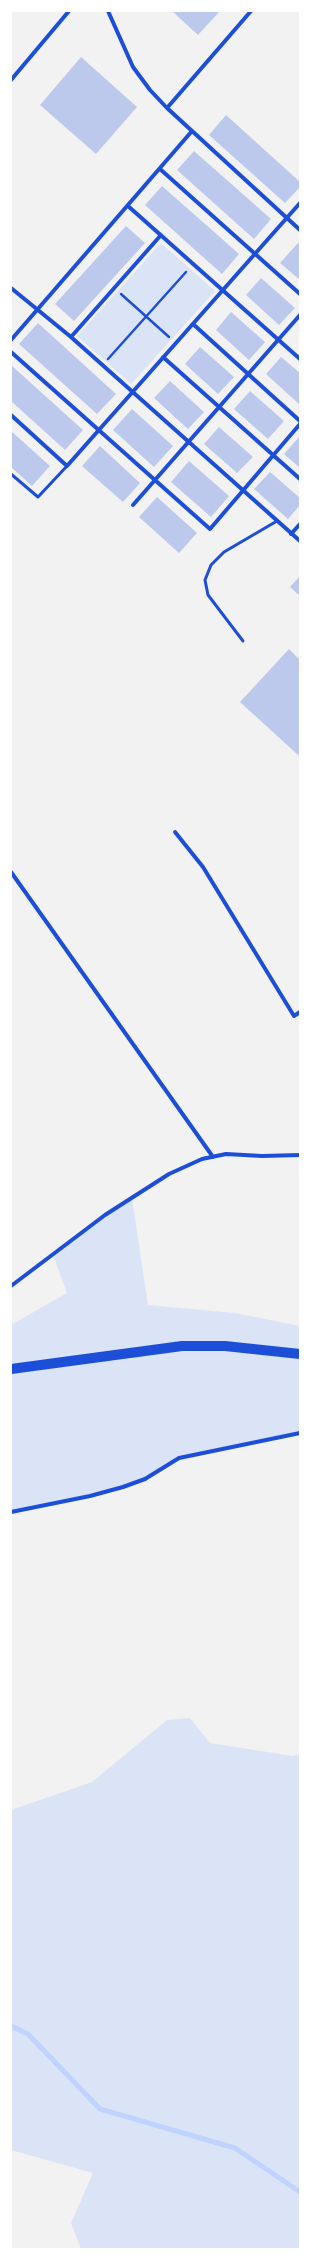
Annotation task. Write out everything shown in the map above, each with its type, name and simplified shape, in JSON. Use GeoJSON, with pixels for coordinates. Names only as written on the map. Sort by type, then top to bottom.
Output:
{"type":"FeatureCollection","features":[{"type":"Feature","properties":{"kind":"main road"},"geometry":{"type":"LineString","coordinates":[[11,1369],[182,1346],[225,1346],[300,1354]]}},
{"type":"Feature","properties":{"kind":"street"},"geometry":{"type":"LineString","coordinates":[[11,80],[69,11]]}},
{"type":"Feature","properties":{"kind":"street"},"geometry":{"type":"LineString","coordinates":[[108,11],[133,67],[167,108],[300,230]]}},
{"type":"Feature","properties":{"kind":"street"},"geometry":{"type":"LineString","coordinates":[[167,108],[251,11]]}},
{"type":"Feature","properties":{"kind":"street"},"geometry":{"type":"LineString","coordinates":[[11,340],[192,131]]}},
{"type":"Feature","properties":{"kind":"street"},"geometry":{"type":"LineString","coordinates":[[160,169],[300,294]]}},
{"type":"Feature","properties":{"kind":"street"},"geometry":{"type":"LineString","coordinates":[[11,415],[67,466],[300,202]]}},
{"type":"Feature","properties":{"kind":"street"},"geometry":{"type":"LineString","coordinates":[[128,206],[300,359]]}},
{"type":"Feature","properties":{"kind":"street"},"geometry":{"type":"LineString","coordinates":[[71,337],[161,235]]}},
{"type":"Feature","properties":{"kind":"street"},"geometry":{"type":"LineString","coordinates":[[11,288],[38,309],[103,365],[300,541]]}},
{"type":"Feature","properties":{"kind":"street"},"geometry":{"type":"LineString","coordinates":[[133,505],[300,315]]}},
{"type":"Feature","properties":{"kind":"street"},"geometry":{"type":"LineString","coordinates":[[11,352],[210,529],[300,422],[193,324]]}},
{"type":"Feature","properties":{"kind":"street"},"geometry":{"type":"LineString","coordinates":[[163,357],[300,479]]}},
{"type":"Feature","properties":{"kind":"street"},"geometry":{"type":"LineString","coordinates":[[292,534],[300,524]]}},
{"type":"Feature","properties":{"kind":"street"},"geometry":{"type":"LineString","coordinates":[[175,832],[203,867],[294,1016],[300,1012]]}},
{"type":"Feature","properties":{"kind":"street"},"geometry":{"type":"LineString","coordinates":[[11,872],[213,1157]]}},
{"type":"Feature","properties":{"kind":"street"},"geometry":{"type":"LineString","coordinates":[[11,1286],[105,1215],[169,1174],[202,1159],[226,1154],[262,1156],[300,1155]]}},
{"type":"Feature","properties":{"kind":"street"},"geometry":{"type":"LineString","coordinates":[[11,1512],[90,1496],[122,1487],[145,1479],[179,1458],[300,1433]]}},
{"type":"Feature","properties":{"kind":"lane"},"geometry":{"type":"LineString","coordinates":[[11,474],[38,497],[67,466]]}},
{"type":"Feature","properties":{"kind":"lane"},"geometry":{"type":"LineString","coordinates":[[243,641],[208,595],[205,580],[212,565],[224,552],[278,521]]}},
{"type":"Feature","properties":{"kind":"path"},"geometry":{"type":"LineString","coordinates":[[103,365],[193,264]]}},
{"type":"Feature","properties":{"kind":"path"},"geometry":{"type":"LineString","coordinates":[[114,288],[175,343]]}},
{"type":"Feature","properties":{"kind":"shaded area"},"geometry":{"type":"Polygon","coordinates":[[[161,243],[215,291],[131,384],[77,336],[161,243]]]}},
{"type":"Feature","properties":{"kind":"shaded area"},"geometry":{"type":"Polygon","coordinates":[[[132,1198],[148,1305],[235,1313],[300,1326],[300,1433],[179,1458],[145,1479],[123,1487],[11,1512],[11,1325],[67,1293],[53,1255],[132,1198]]]}},
{"type":"Feature","properties":{"kind":"shaded area"},"geometry":{"type":"Polygon","coordinates":[[[190,1718],[210,1743],[293,1756],[300,1754],[300,2249],[81,2249],[71,2223],[93,2173],[11,2150],[11,1810],[92,1782],[167,1720],[190,1718]]]}},
{"type":"Feature","properties":{"kind":"building"},"geometry":{"type":"Polygon","coordinates":[[[172,11],[220,11],[198,35],[172,11]]]}},
{"type":"Feature","properties":{"kind":"building"},"geometry":{"type":"Polygon","coordinates":[[[81,57],[137,107],[96,154],[40,105],[81,57]]]}},
{"type":"Feature","properties":{"kind":"building"},"geometry":{"type":"Polygon","coordinates":[[[226,115],[300,182],[300,187],[285,203],[209,135],[226,115]]]}},
{"type":"Feature","properties":{"kind":"building"},"geometry":{"type":"Polygon","coordinates":[[[194,151],[271,219],[254,239],[177,170],[194,151]]]}},
{"type":"Feature","properties":{"kind":"building"},"geometry":{"type":"Polygon","coordinates":[[[162,186],[239,254],[222,274],[145,205],[162,186]]]}},
{"type":"Feature","properties":{"kind":"building"},"geometry":{"type":"Polygon","coordinates":[[[126,226],[145,243],[74,321],[55,304],[126,226]]]}},
{"type":"Feature","properties":{"kind":"building"},"geometry":{"type":"Polygon","coordinates":[[[298,243],[300,245],[300,280],[280,263],[298,243]]]}},
{"type":"Feature","properties":{"kind":"building"},"geometry":{"type":"Polygon","coordinates":[[[261,278],[295,308],[279,325],[246,295],[261,278]]]}},
{"type":"Feature","properties":{"kind":"building"},"geometry":{"type":"Polygon","coordinates":[[[231,312],[265,342],[249,360],[216,330],[231,312]]]}},
{"type":"Feature","properties":{"kind":"building"},"geometry":{"type":"Polygon","coordinates":[[[38,323],[116,394],[97,414],[19,344],[38,323]]]}},
{"type":"Feature","properties":{"kind":"building"},"geometry":{"type":"Polygon","coordinates":[[[200,347],[234,377],[218,394],[185,364],[200,347]]]}},
{"type":"Feature","properties":{"kind":"building"},"geometry":{"type":"Polygon","coordinates":[[[281,357],[300,373],[299,404],[266,374],[281,357]]]}},
{"type":"Feature","properties":{"kind":"building"},"geometry":{"type":"Polygon","coordinates":[[[11,365],[83,430],[65,450],[11,401],[11,365]]]}},
{"type":"Feature","properties":{"kind":"building"},"geometry":{"type":"Polygon","coordinates":[[[170,381],[204,412],[188,429],[154,398],[170,381]]]}},
{"type":"Feature","properties":{"kind":"building"},"geometry":{"type":"Polygon","coordinates":[[[250,391],[284,421],[268,439],[234,409],[250,391]]]}},
{"type":"Feature","properties":{"kind":"building"},"geometry":{"type":"Polygon","coordinates":[[[132,409],[173,446],[154,467],[113,430],[132,409]]]}},
{"type":"Feature","properties":{"kind":"building"},"geometry":{"type":"Polygon","coordinates":[[[219,427],[253,457],[237,473],[204,444],[219,427]]]}},
{"type":"Feature","properties":{"kind":"building"},"geometry":{"type":"Polygon","coordinates":[[[11,431],[50,466],[32,486],[11,467],[11,431]]]}},
{"type":"Feature","properties":{"kind":"building"},"geometry":{"type":"Polygon","coordinates":[[[300,436],[300,468],[284,454],[300,436]]]}},
{"type":"Feature","properties":{"kind":"building"},"geometry":{"type":"Polygon","coordinates":[[[100,446],[140,483],[123,502],[82,466],[100,446]]]}},
{"type":"Feature","properties":{"kind":"building"},"geometry":{"type":"Polygon","coordinates":[[[189,461],[229,496],[211,517],[171,482],[189,461]]]}},
{"type":"Feature","properties":{"kind":"building"},"geometry":{"type":"Polygon","coordinates":[[[270,472],[300,498],[300,505],[288,519],[254,489],[270,472]]]}},
{"type":"Feature","properties":{"kind":"building"},"geometry":{"type":"Polygon","coordinates":[[[157,497],[197,533],[179,553],[139,517],[157,497]]]}},
{"type":"Feature","properties":{"kind":"building"},"geometry":{"type":"Polygon","coordinates":[[[300,576],[300,596],[290,587],[300,576]]]}},
{"type":"Feature","properties":{"kind":"building"},"geometry":{"type":"Polygon","coordinates":[[[289,649],[300,660],[300,753],[298,755],[240,702],[289,649]]]}},
{"type":"Feature","properties":{"kind":"waterway"},"geometry":{"type":"LineString","coordinates":[[11,2026],[28,2034],[100,2109],[235,2148],[300,2192]]}}]}
